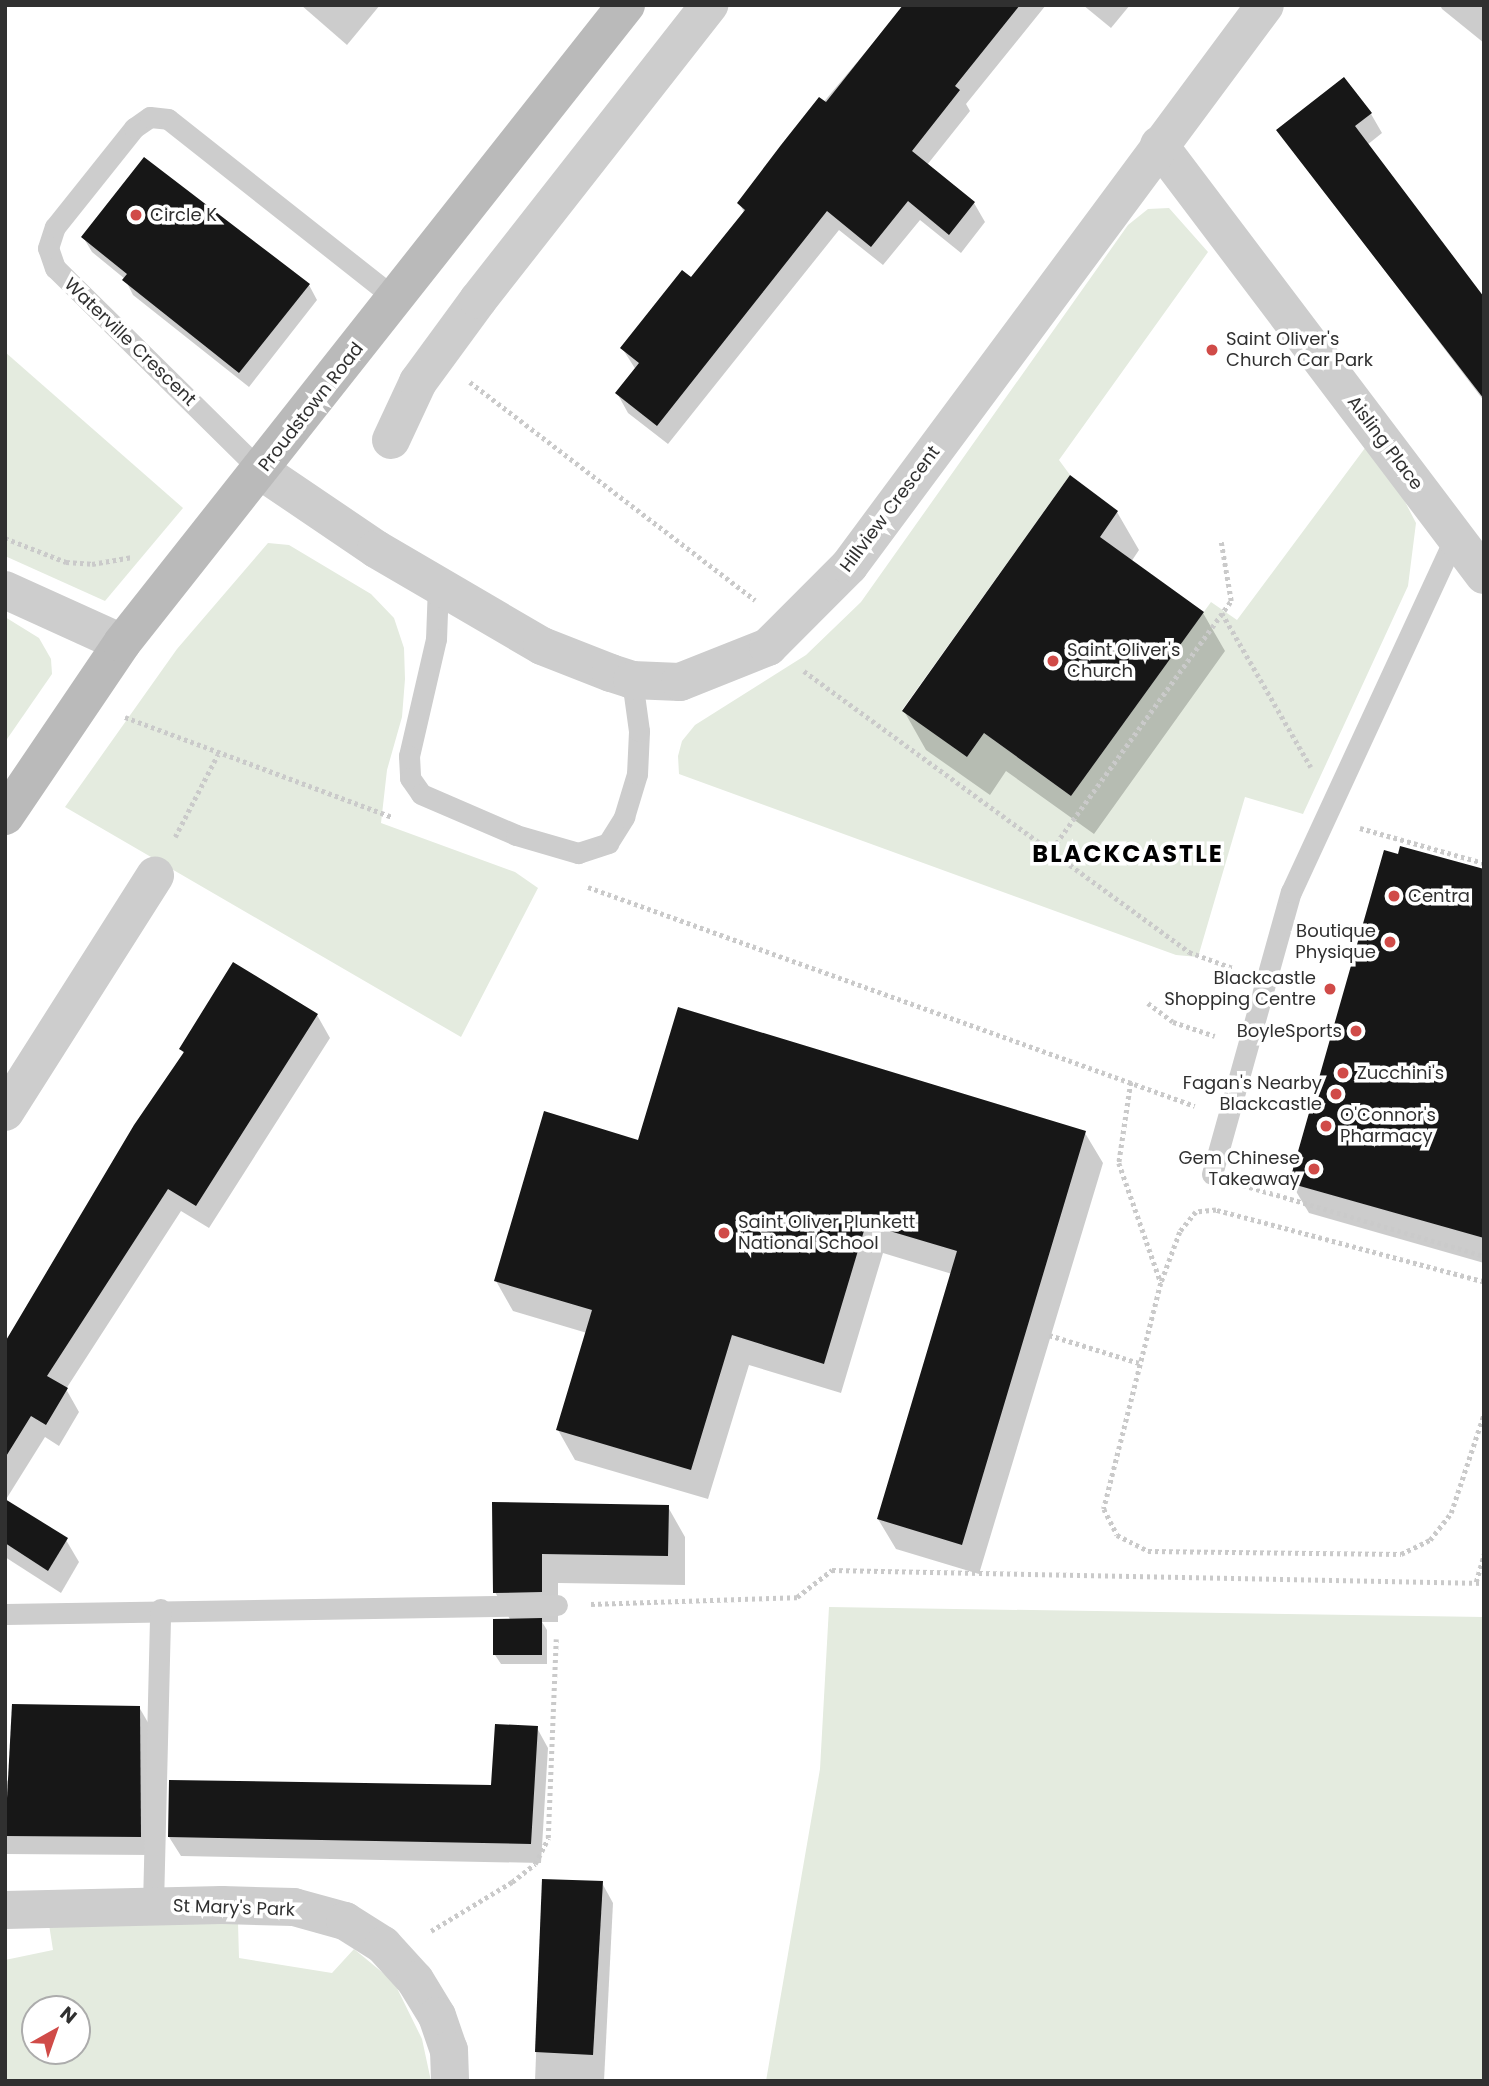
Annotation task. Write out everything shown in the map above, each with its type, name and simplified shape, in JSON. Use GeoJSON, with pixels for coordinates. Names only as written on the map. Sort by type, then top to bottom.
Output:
{"type":"FeatureCollection","features":[{"type":"Feature","properties":{"kind":"main road","name":"Proudstown Road"},"geometry":{"type":"LineString","coordinates":[[5,816],[122,643],[261,471],[626,5]]}},
{"type":"Feature","properties":{"kind":"street"},"geometry":{"type":"LineString","coordinates":[[391,440],[418,382],[478,300],[709,5]]}},
{"type":"Feature","properties":{"kind":"street","name":"Hillview Crescent"},"geometry":{"type":"LineString","coordinates":[[261,471],[438,585],[542,646],[632,680],[680,682],[768,647],[849,566],[1265,5]]}},
{"type":"Feature","properties":{"kind":"street","name":"Aisling Place"},"geometry":{"type":"LineString","coordinates":[[1159,145],[1484,575]]}},
{"type":"Feature","properties":{"kind":"street"},"geometry":{"type":"LineString","coordinates":[[5,590],[122,643]]}},
{"type":"Feature","properties":{"kind":"street"},"geometry":{"type":"LineString","coordinates":[[5,1112],[155,876]]}},
{"type":"Feature","properties":{"kind":"street","name":"St Mary's Park"},"geometry":{"type":"LineString","coordinates":[[5,1910],[153,1905],[294,1907],[345,1922],[392,1955],[415,1980],[437,2016],[449,2050],[450,2081]]}},
{"type":"Feature","properties":{"kind":"lane","name":"Waterville Crescent"},"geometry":{"type":"LineString","coordinates":[[261,471],[55,268],[48,248],[63,217],[134,128],[150,117],[169,119],[396,299]]}},
{"type":"Feature","properties":{"kind":"lane"},"geometry":{"type":"LineString","coordinates":[[1212,1174],[1291,892],[1455,537]]}},
{"type":"Feature","properties":{"kind":"lane"},"geometry":{"type":"LineString","coordinates":[[438,585],[436,639],[409,756],[410,778],[421,794],[516,835],[578,853],[608,843],[624,817],[637,774],[639,731],[632,680]]}},
{"type":"Feature","properties":{"kind":"lane"},"geometry":{"type":"LineString","coordinates":[[5,1614],[160,1609],[557,1605]]}},
{"type":"Feature","properties":{"kind":"lane"},"geometry":{"type":"LineString","coordinates":[[153,1905],[160,1609]]}},
{"type":"Feature","properties":{"kind":"path"},"geometry":{"type":"LineString","coordinates":[[466,379],[758,603]]}},
{"type":"Feature","properties":{"kind":"path"},"geometry":{"type":"LineString","coordinates":[[5,538],[66,562],[92,564],[131,557]]}},
{"type":"Feature","properties":{"kind":"path"},"geometry":{"type":"LineString","coordinates":[[1052,849],[1231,601],[1221,542]]}},
{"type":"Feature","properties":{"kind":"path"},"geometry":{"type":"LineString","coordinates":[[1222,613],[1328,811],[1484,863]]}},
{"type":"Feature","properties":{"kind":"path"},"geometry":{"type":"LineString","coordinates":[[795,664],[1189,951],[1267,980]]}},
{"type":"Feature","properties":{"kind":"path"},"geometry":{"type":"LineString","coordinates":[[82,699],[218,754],[396,818]]}},
{"type":"Feature","properties":{"kind":"path"},"geometry":{"type":"LineString","coordinates":[[155,876],[218,754]]}},
{"type":"Feature","properties":{"kind":"path"},"geometry":{"type":"LineString","coordinates":[[575,883],[1228,1118]]}},
{"type":"Feature","properties":{"kind":"path"},"geometry":{"type":"LineString","coordinates":[[1148,1003],[1173,1021],[1248,1048]]}},
{"type":"Feature","properties":{"kind":"path"},"geometry":{"type":"LineString","coordinates":[[1131,1083],[1119,1163],[1161,1283]]}},
{"type":"Feature","properties":{"kind":"path"},"geometry":{"type":"LineString","coordinates":[[1212,1174],[1282,1200],[1484,1256]]}},
{"type":"Feature","properties":{"kind":"path"},"geometry":{"type":"LineString","coordinates":[[1484,1282],[1216,1210],[1196,1212],[1180,1232],[1161,1283],[1104,1509],[1116,1535],[1148,1551],[1401,1554],[1430,1540],[1451,1513],[1484,1414]]}},
{"type":"Feature","properties":{"kind":"path"},"geometry":{"type":"LineString","coordinates":[[1049,1335],[1139,1363]]}},
{"type":"Feature","properties":{"kind":"path"},"geometry":{"type":"LineString","coordinates":[[1476,1582],[1484,1554]]}},
{"type":"Feature","properties":{"kind":"path"},"geometry":{"type":"LineString","coordinates":[[392,1955],[512,1882],[535,1864],[548,1838],[557,1605],[797,1597],[832,1570],[1484,1583]]}},
{"type":"Feature","properties":{"kind":"shaded area"},"geometry":{"type":"Polygon","coordinates":[[[1169,208],[1208,252],[1059,460],[1070,475],[902,710],[967,757],[984,733],[1071,796],[1211,602],[1237,620],[1365,448],[1401,494],[1416,523],[1408,586],[1303,814],[1245,797],[1198,957],[1176,955],[679,774],[678,756],[682,741],[695,725],[806,655],[861,602],[1128,225],[1148,209],[1169,208]]]}},
{"type":"Feature","properties":{"kind":"shaded area"},"geometry":{"type":"Polygon","coordinates":[[[5,352],[183,508],[105,601],[5,556],[5,352]]]}},
{"type":"Feature","properties":{"kind":"shaded area"},"geometry":{"type":"Polygon","coordinates":[[[268,543],[289,545],[371,594],[394,618],[404,648],[405,679],[402,717],[387,770],[381,823],[515,872],[538,888],[461,1037],[65,807],[177,649],[268,543]]]}},
{"type":"Feature","properties":{"kind":"shaded area"},"geometry":{"type":"Polygon","coordinates":[[[5,617],[39,638],[51,659],[52,674],[5,742],[5,617]]]}},
{"type":"Feature","properties":{"kind":"shaded area"},"geometry":{"type":"Polygon","coordinates":[[[829,1607],[1484,1617],[1484,2081],[766,2081],[820,1769],[829,1607]]]}},
{"type":"Feature","properties":{"kind":"shaded area"},"geometry":{"type":"Polygon","coordinates":[[[48,1918],[238,1923],[239,1958],[332,1973],[354,1949],[394,1982],[422,2039],[431,2081],[5,2081],[5,1960],[53,1950],[48,1918]]]}},
{"type":"Feature","properties":{"kind":"building"},"geometry":{"type":"Polygon","coordinates":[[[903,5],[1020,5],[955,86],[960,90],[912,151],[975,202],[949,235],[908,201],[871,247],[827,211],[657,426],[615,393],[639,363],[620,348],[682,270],[691,277],[745,210],[737,203],[781,145],[819,97],[826,102],[903,5]]]}},
{"type":"Feature","properties":{"kind":"building"},"geometry":{"type":"Polygon","coordinates":[[[1344,77],[1372,113],[1355,126],[1484,297],[1484,399],[1276,130],[1344,77]]]}},
{"type":"Feature","properties":{"kind":"building","name":"Circle K"},"geometry":{"type":"Polygon","coordinates":[[[144,157],[310,284],[239,373],[122,280],[127,274],[81,237],[144,157]]]}},
{"type":"Feature","properties":{"kind":"building","name":"Saint Oliver's Church"},"geometry":{"type":"Polygon","coordinates":[[[1070,475],[1118,511],[1100,537],[1204,612],[1071,796],[984,733],[967,757],[902,711],[1070,475]]]}},
{"type":"Feature","properties":{"kind":"building"},"geometry":{"type":"Polygon","coordinates":[[[1400,846],[1484,869],[1484,1238],[1289,1183],[1384,850],[1398,854],[1400,846]]]}},
{"type":"Feature","properties":{"kind":"building"},"geometry":{"type":"Polygon","coordinates":[[[233,962],[318,1014],[196,1206],[168,1189],[47,1376],[68,1388],[46,1425],[31,1416],[5,1458],[5,1342],[134,1125],[184,1052],[179,1049],[233,962]]]}},
{"type":"Feature","properties":{"kind":"building"},"geometry":{"type":"Polygon","coordinates":[[[678,1007],[1086,1131],[962,1545],[877,1519],[957,1251],[866,1224],[824,1364],[732,1335],[691,1470],[556,1430],[592,1310],[494,1281],[544,1111],[638,1140],[678,1007]]]}},
{"type":"Feature","properties":{"kind":"building"},"geometry":{"type":"Polygon","coordinates":[[[5,1499],[68,1538],[48,1571],[5,1543],[5,1499]]]}},
{"type":"Feature","properties":{"kind":"building"},"geometry":{"type":"Polygon","coordinates":[[[492,1502],[669,1505],[668,1556],[542,1554],[542,1592],[493,1593],[492,1502]]]}},
{"type":"Feature","properties":{"kind":"building"},"geometry":{"type":"Polygon","coordinates":[[[542,1618],[542,1655],[493,1655],[493,1619],[542,1618]]]}},
{"type":"Feature","properties":{"kind":"building"},"geometry":{"type":"Polygon","coordinates":[[[12,1704],[140,1706],[141,1837],[5,1836],[12,1704]]]}},
{"type":"Feature","properties":{"kind":"building"},"geometry":{"type":"Polygon","coordinates":[[[495,1724],[538,1726],[531,1844],[168,1837],[169,1780],[491,1785],[495,1724]]]}},
{"type":"Feature","properties":{"kind":"building"},"geometry":{"type":"Polygon","coordinates":[[[542,1879],[603,1881],[593,2055],[535,2052],[542,1879]]]}},
{"type":"Feature","properties":{"kind":"place","name":"Circle K"},"geometry":{"type":"Point","coordinates":[136,215]}},
{"type":"Feature","properties":{"kind":"place","name":"Saint Oliver's Church Car Park"},"geometry":{"type":"Point","coordinates":[1212,350]}},
{"type":"Feature","properties":{"kind":"place","name":"Saint Oliver's Church"},"geometry":{"type":"Point","coordinates":[1053,661]}},
{"type":"Feature","properties":{"kind":"place","name":"Centra"},"geometry":{"type":"Point","coordinates":[1394,896]}},
{"type":"Feature","properties":{"kind":"place","name":"Boutique Physique"},"geometry":{"type":"Point","coordinates":[1390,942]}},
{"type":"Feature","properties":{"kind":"place","name":"Blackcastle Shopping Centre"},"geometry":{"type":"Point","coordinates":[1330,989]}},
{"type":"Feature","properties":{"kind":"place","name":"BoyleSports"},"geometry":{"type":"Point","coordinates":[1356,1031]}},
{"type":"Feature","properties":{"kind":"place","name":"Zucchini's"},"geometry":{"type":"Point","coordinates":[1343,1073]}},
{"type":"Feature","properties":{"kind":"place","name":"Fagan's Nearby Blackcastle"},"geometry":{"type":"Point","coordinates":[1336,1094]}},
{"type":"Feature","properties":{"kind":"place","name":"O'Connor's Pharmacy"},"geometry":{"type":"Point","coordinates":[1326,1126]}},
{"type":"Feature","properties":{"kind":"place","name":"Gem Chinese Takeaway"},"geometry":{"type":"Point","coordinates":[1314,1169]}},
{"type":"Feature","properties":{"kind":"place","name":"Saint Oliver Plunkett National School"},"geometry":{"type":"Point","coordinates":[724,1233]}},
{"type":"Feature","properties":{"kind":"district","name":"BLACKCASTLE"},"geometry":{"type":"Point","coordinates":[1128,854]}}]}
